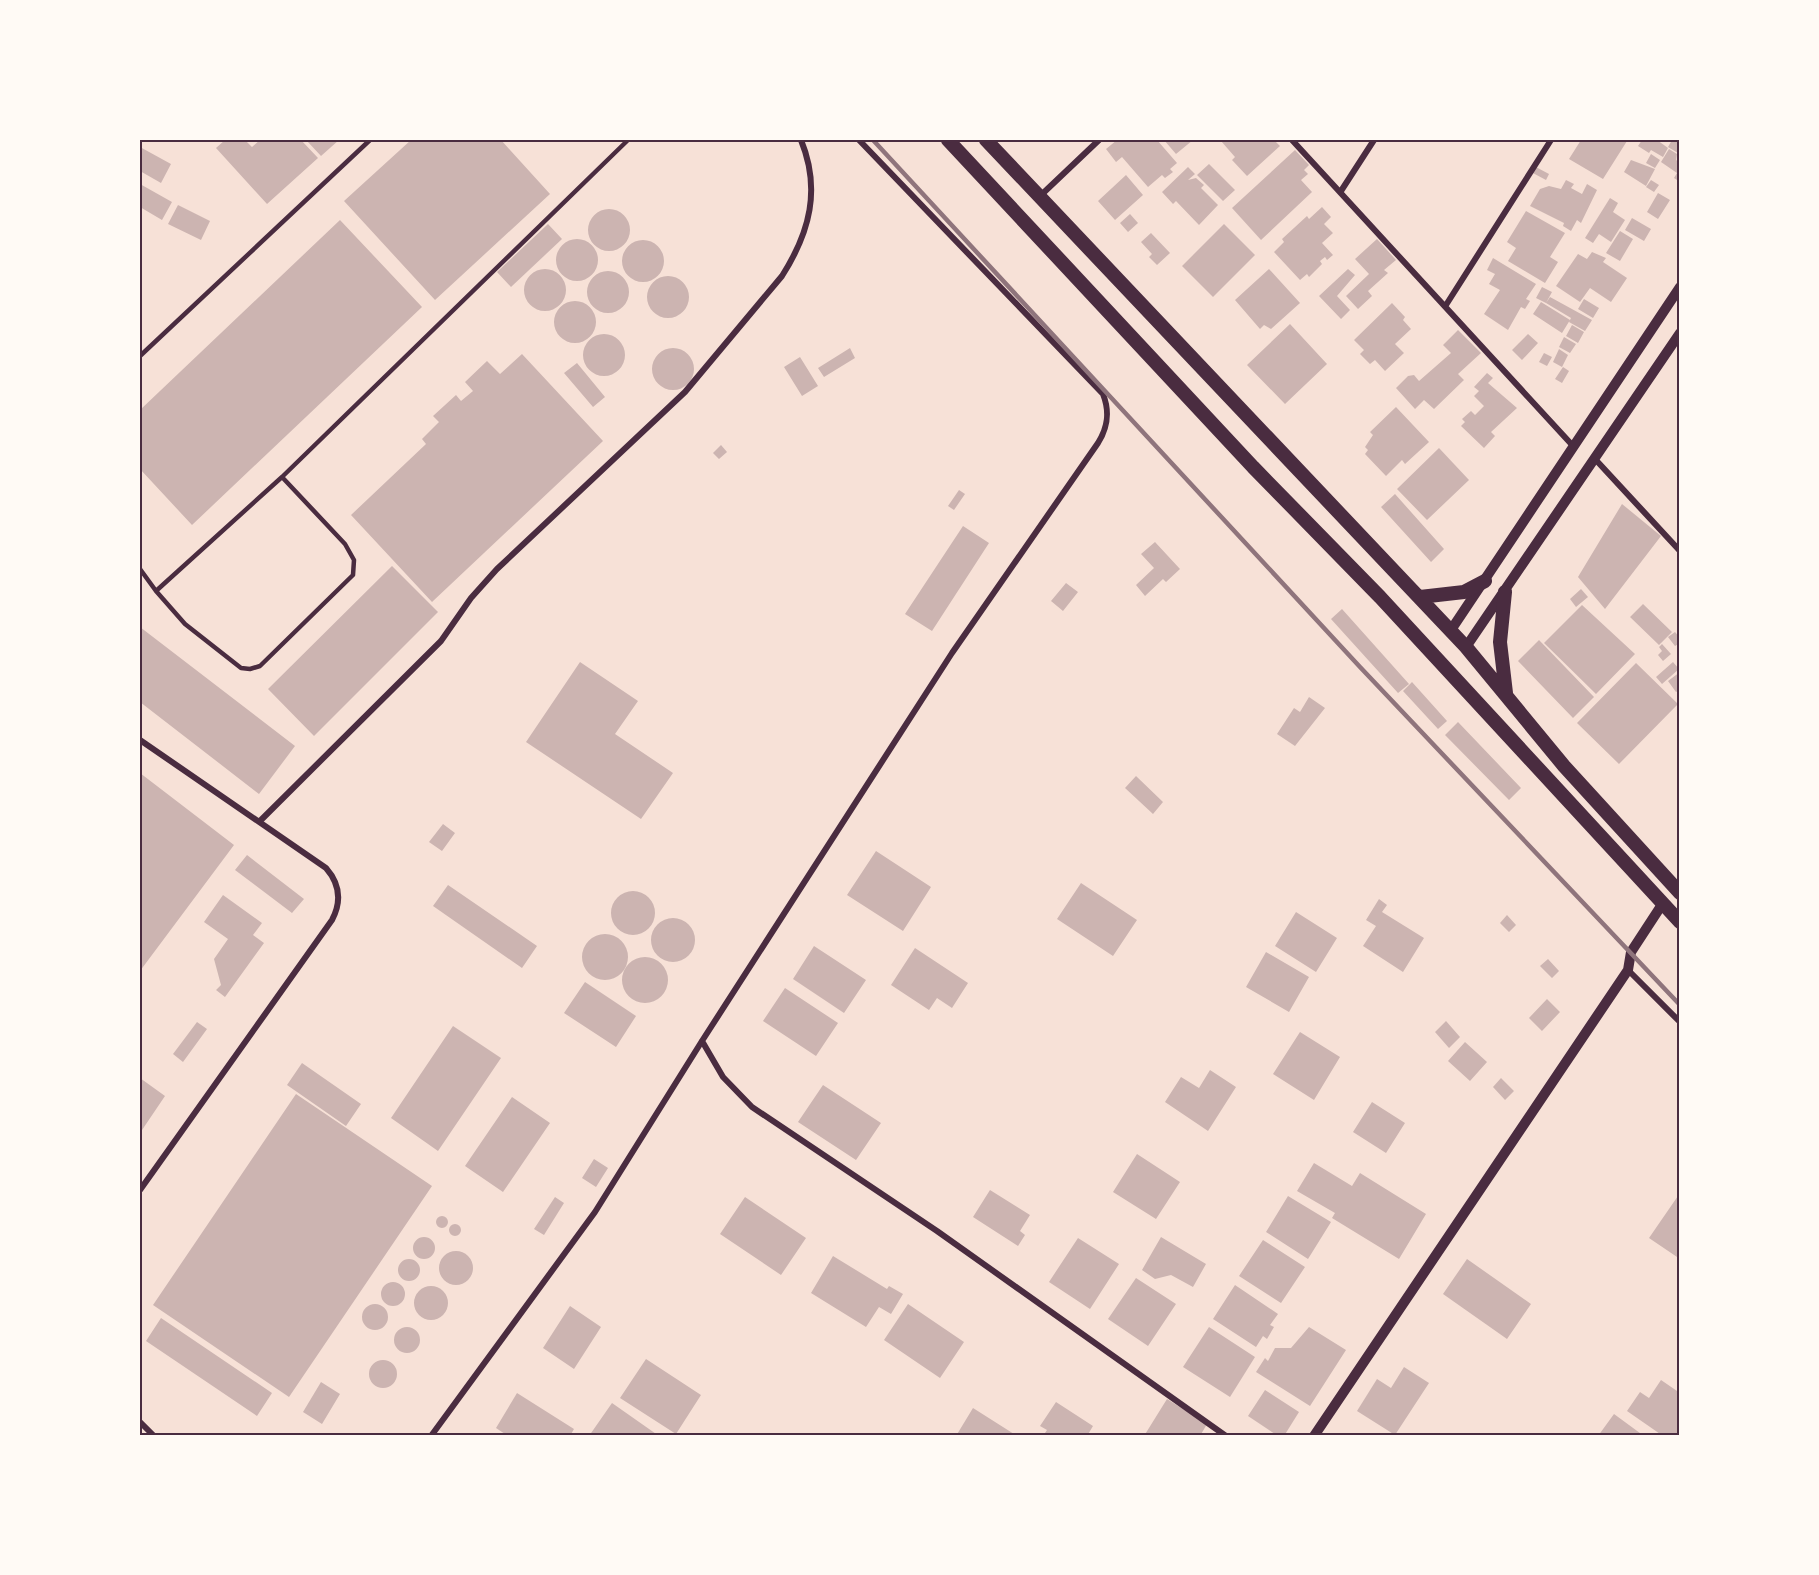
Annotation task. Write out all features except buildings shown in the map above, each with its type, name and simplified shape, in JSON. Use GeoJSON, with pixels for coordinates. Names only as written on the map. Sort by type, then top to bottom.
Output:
{"type":"FeatureCollection","features":[{"type":"Feature","properties":{"kind":"main road"},"geometry":{"type":"LineString","coordinates":[[948,140],[1253,467],[1380,597],[1680,922]]}},
{"type":"Feature","properties":{"kind":"main road"},"geometry":{"type":"LineString","coordinates":[[986,140],[1451,630],[1564,766],[1680,893]]}},
{"type":"Feature","properties":{"kind":"main road"},"geometry":{"type":"LineString","coordinates":[[1420,597],[1464,592],[1485,581]]}},
{"type":"Feature","properties":{"kind":"main road"},"geometry":{"type":"LineString","coordinates":[[1505,591],[1500,642],[1506,695]]}},
{"type":"Feature","properties":{"kind":"street"},"geometry":{"type":"LineString","coordinates":[[260,821],[441,641],[489,576],[685,392],[782,276],[795,256],[810,209],[809,161],[801,140]]}},
{"type":"Feature","properties":{"kind":"street"},"geometry":{"type":"LineString","coordinates":[[431,1436],[590,1221],[702,1041],[952,653],[1098,443],[1107,424],[1106,404],[1102,394],[859,140]]}},
{"type":"Feature","properties":{"kind":"street"},"geometry":{"type":"LineString","coordinates":[[1039,197],[1099,140]]}},
{"type":"Feature","properties":{"kind":"street"},"geometry":{"type":"LineString","coordinates":[[1292,140],[1446,305],[1574,448]]}},
{"type":"Feature","properties":{"kind":"street"},"geometry":{"type":"LineString","coordinates":[[1341,191],[1374,140]]}},
{"type":"Feature","properties":{"kind":"street"},"geometry":{"type":"LineString","coordinates":[[1446,305],[1551,140]]}},
{"type":"Feature","properties":{"kind":"street"},"geometry":{"type":"LineString","coordinates":[[1451,630],[1680,287]]}},
{"type":"Feature","properties":{"kind":"street"},"geometry":{"type":"LineString","coordinates":[[1466,647],[1680,333]]}},
{"type":"Feature","properties":{"kind":"street"},"geometry":{"type":"LineString","coordinates":[[1595,459],[1680,551]]}},
{"type":"Feature","properties":{"kind":"street"},"geometry":{"type":"LineString","coordinates":[[140,740],[260,821],[332,875],[339,892],[337,911],[140,1190]]}},
{"type":"Feature","properties":{"kind":"street"},"geometry":{"type":"LineString","coordinates":[[1314,1436],[1628,970],[1631,952],[1663,903]]}},
{"type":"Feature","properties":{"kind":"street"},"geometry":{"type":"LineString","coordinates":[[1628,970],[1680,1022]]}},
{"type":"Feature","properties":{"kind":"street"},"geometry":{"type":"LineString","coordinates":[[702,1041],[723,1077],[752,1107],[937,1231],[1226,1436]]}},
{"type":"Feature","properties":{"kind":"street"},"geometry":{"type":"LineString","coordinates":[[140,1422],[154,1436]]}},
{"type":"Feature","properties":{"kind":"lane"},"geometry":{"type":"LineString","coordinates":[[140,356],[370,140]]}},
{"type":"Feature","properties":{"kind":"lane"},"geometry":{"type":"LineString","coordinates":[[156,591],[282,477],[628,140]]}},
{"type":"Feature","properties":{"kind":"lane"},"geometry":{"type":"LineString","coordinates":[[140,569],[184,624],[241,668],[250,669],[260,666],[353,575],[354,560],[345,544],[282,477]]}},
{"type":"Feature","properties":{"kind":"railway"},"geometry":{"type":"LineString","coordinates":[[873,140],[1360,667],[1680,1005]]}}]}
